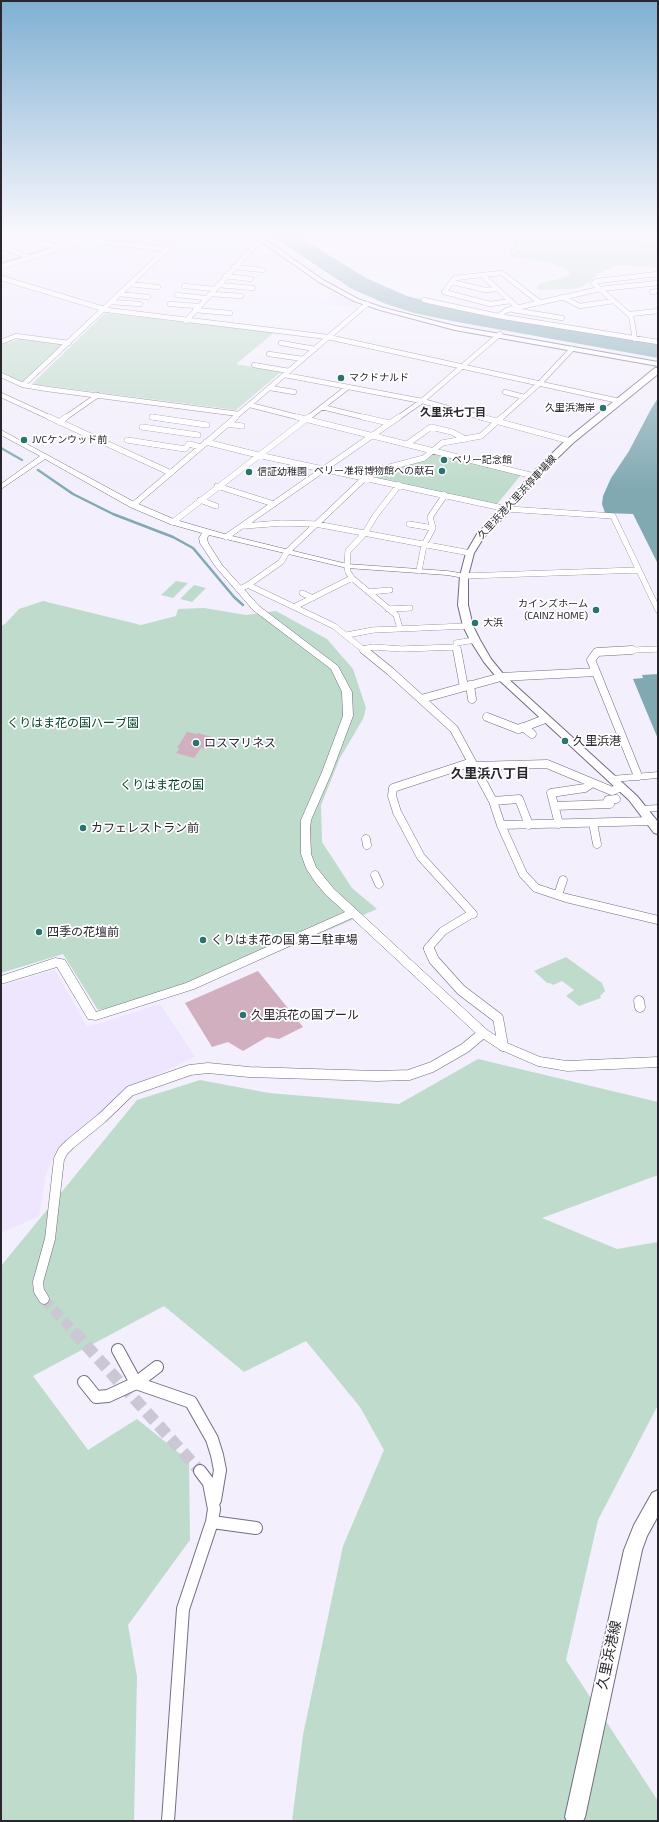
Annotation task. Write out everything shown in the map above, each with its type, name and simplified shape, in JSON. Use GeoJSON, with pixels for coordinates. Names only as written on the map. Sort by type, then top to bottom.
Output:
{"type":"FeatureCollection","features":[{"type":"Feature","properties":{"kind":"main road"},"geometry":{"type":"LineString","coordinates":[[423,320],[658,363]]}},
{"type":"Feature","properties":{"kind":"main road"},"geometry":{"type":"LineString","coordinates":[[430,320],[572,349],[658,363]]}},
{"type":"Feature","properties":{"kind":"main road","name":"久里浜港久里浜停車場線"},"geometry":{"type":"LineString","coordinates":[[612,779],[501,677],[488,660],[468,626],[463,605],[464,576],[470,553],[480,536],[506,509],[534,476],[570,441],[658,370]]}},
{"type":"Feature","properties":{"kind":"main road"},"geometry":{"type":"LineString","coordinates":[[612,779],[642,808],[655,826]]}},
{"type":"Feature","properties":{"kind":"main road","name":"久里浜港線"},"geometry":{"type":"LineString","coordinates":[[575,1817],[633,1550],[643,1524],[658,1499]]}},
{"type":"Feature","properties":{"kind":"street"},"geometry":{"type":"LineString","coordinates":[[23,385],[92,320]]}},
{"type":"Feature","properties":{"kind":"street"},"geometry":{"type":"LineString","coordinates":[[186,320],[272,329],[328,337],[619,401]]}},
{"type":"Feature","properties":{"kind":"street"},"geometry":{"type":"LineString","coordinates":[[133,505],[348,320]]}},
{"type":"Feature","properties":{"kind":"street"},"geometry":{"type":"LineString","coordinates":[[521,320],[658,342]]}},
{"type":"Feature","properties":{"kind":"street"},"geometry":{"type":"LineString","coordinates":[[554,326],[560,320]]}},
{"type":"Feature","properties":{"kind":"street"},"geometry":{"type":"LineString","coordinates":[[632,320],[635,339]]}},
{"type":"Feature","properties":{"kind":"street"},"geometry":{"type":"LineString","coordinates":[[226,537],[422,401],[499,335]]}},
{"type":"Feature","properties":{"kind":"street"},"geometry":{"type":"LineString","coordinates":[[1,342],[16,336],[68,343]]}},
{"type":"Feature","properties":{"kind":"street"},"geometry":{"type":"LineString","coordinates":[[281,343],[315,349]]}},
{"type":"Feature","properties":{"kind":"street"},"geometry":{"type":"LineString","coordinates":[[244,587],[286,555],[316,524],[374,470],[424,458],[432,450],[442,444],[481,436],[499,422],[540,383],[572,349]]}},
{"type":"Feature","properties":{"kind":"street"},"geometry":{"type":"LineString","coordinates":[[269,354],[303,359]]}},
{"type":"Feature","properties":{"kind":"street"},"geometry":{"type":"LineString","coordinates":[[254,365],[422,401],[570,441]]}},
{"type":"Feature","properties":{"kind":"street"},"geometry":{"type":"LineString","coordinates":[[1,375],[23,385],[239,414]]}},
{"type":"Feature","properties":{"kind":"street"},"geometry":{"type":"LineString","coordinates":[[173,522],[217,486],[348,386]]}},
{"type":"Feature","properties":{"kind":"street"},"geometry":{"type":"LineString","coordinates":[[270,388],[294,392]]}},
{"type":"Feature","properties":{"kind":"street"},"geometry":{"type":"LineString","coordinates":[[505,392],[524,397]]}},
{"type":"Feature","properties":{"kind":"street"},"geometry":{"type":"LineString","coordinates":[[1,395],[171,473]]}},
{"type":"Feature","properties":{"kind":"street"},"geometry":{"type":"LineString","coordinates":[[59,422],[98,395]]}},
{"type":"Feature","properties":{"kind":"street"},"geometry":{"type":"LineString","coordinates":[[250,405],[534,476]]}},
{"type":"Feature","properties":{"kind":"street"},"geometry":{"type":"LineString","coordinates":[[322,407],[389,424]]}},
{"type":"Feature","properties":{"kind":"street"},"geometry":{"type":"LineString","coordinates":[[127,440],[185,449],[207,425],[152,417]]}},
{"type":"Feature","properties":{"kind":"street"},"geometry":{"type":"LineString","coordinates":[[228,424],[242,426]]}},
{"type":"Feature","properties":{"kind":"street"},"geometry":{"type":"LineString","coordinates":[[142,427],[198,435]]}},
{"type":"Feature","properties":{"kind":"street"},"geometry":{"type":"LineString","coordinates":[[407,444],[431,427],[452,432],[465,439]]}},
{"type":"Feature","properties":{"kind":"street"},"geometry":{"type":"LineString","coordinates":[[1,432],[129,510],[167,526],[349,572],[446,578],[464,576],[639,570]]}},
{"type":"Feature","properties":{"kind":"street"},"geometry":{"type":"LineString","coordinates":[[1,438],[133,505],[173,522],[205,535],[226,537],[286,555]]}},
{"type":"Feature","properties":{"kind":"street"},"geometry":{"type":"LineString","coordinates":[[206,442],[258,455],[506,509],[613,516],[658,610]]}},
{"type":"Feature","properties":{"kind":"street"},"geometry":{"type":"LineString","coordinates":[[189,444],[201,447]]}},
{"type":"Feature","properties":{"kind":"street"},"geometry":{"type":"LineString","coordinates":[[1,487],[42,458]]}},
{"type":"Feature","properties":{"kind":"street"},"geometry":{"type":"LineString","coordinates":[[399,485],[375,516],[365,533],[348,551],[349,572],[368,592],[396,615],[400,628]]}},
{"type":"Feature","properties":{"kind":"street"},"geometry":{"type":"LineString","coordinates":[[217,486],[274,504]]}},
{"type":"Feature","properties":{"kind":"street"},"geometry":{"type":"LineString","coordinates":[[419,571],[424,545],[433,528],[430,517],[445,495]]}},
{"type":"Feature","properties":{"kind":"street"},"geometry":{"type":"LineString","coordinates":[[200,500],[216,506]]}},
{"type":"Feature","properties":{"kind":"street"},"geometry":{"type":"LineString","coordinates":[[242,526],[282,522],[316,524],[470,553]]}},
{"type":"Feature","properties":{"kind":"street"},"geometry":{"type":"LineString","coordinates":[[409,524],[433,528]]}},
{"type":"Feature","properties":{"kind":"street"},"geometry":{"type":"LineString","coordinates":[[205,535],[208,551],[219,566],[244,587],[296,606],[334,626],[390,671],[454,729],[493,801],[501,825],[523,874],[536,888],[658,920]]}},
{"type":"Feature","properties":{"kind":"street"},"geometry":{"type":"LineString","coordinates":[[296,606],[313,598],[349,572],[419,571],[464,576]]}},
{"type":"Feature","properties":{"kind":"street"},"geometry":{"type":"LineString","coordinates":[[244,587],[256,608],[312,648],[335,668],[347,692],[348,716],[327,772],[306,820],[304,840],[311,868],[330,892],[483,1033],[503,1046],[538,1061],[567,1066],[658,1062]]}},
{"type":"Feature","properties":{"kind":"street"},"geometry":{"type":"LineString","coordinates":[[368,592],[390,590]]}},
{"type":"Feature","properties":{"kind":"street"},"geometry":{"type":"LineString","coordinates":[[302,593],[313,598]]}},
{"type":"Feature","properties":{"kind":"street"},"geometry":{"type":"LineString","coordinates":[[388,608],[410,608]]}},
{"type":"Feature","properties":{"kind":"street"},"geometry":{"type":"LineString","coordinates":[[347,635],[373,630],[468,626]]}},
{"type":"Feature","properties":{"kind":"street"},"geometry":{"type":"LineString","coordinates":[[472,699],[467,686],[456,643],[475,640]]}},
{"type":"Feature","properties":{"kind":"street"},"geometry":{"type":"LineString","coordinates":[[363,649],[373,647],[402,649],[456,647]]}},
{"type":"Feature","properties":{"kind":"street"},"geometry":{"type":"LineString","coordinates":[[638,776],[591,660],[596,652],[658,649]]}},
{"type":"Feature","properties":{"kind":"street"},"geometry":{"type":"LineString","coordinates":[[421,699],[501,677],[596,672]]}},
{"type":"Feature","properties":{"kind":"street"},"geometry":{"type":"LineString","coordinates":[[487,717],[518,729],[523,727],[532,734]]}},
{"type":"Feature","properties":{"kind":"street"},"geometry":{"type":"LineString","coordinates":[[518,729],[546,719]]}},
{"type":"Feature","properties":{"kind":"street"},"geometry":{"type":"LineString","coordinates":[[503,1046],[498,1018],[461,990],[434,960],[428,948],[443,931],[471,915],[421,857],[397,812],[392,796],[393,788],[473,764],[547,764],[591,784],[612,791],[621,787]]}},
{"type":"Feature","properties":{"kind":"street"},"geometry":{"type":"LineString","coordinates":[[612,779],[658,775]]}},
{"type":"Feature","properties":{"kind":"street"},"geometry":{"type":"LineString","coordinates":[[559,824],[551,793],[585,788],[591,784]]}},
{"type":"Feature","properties":{"kind":"street"},"geometry":{"type":"LineString","coordinates":[[493,801],[519,799],[529,825]]}},
{"type":"Feature","properties":{"kind":"street"},"geometry":{"type":"LineString","coordinates":[[555,806],[610,804],[608,800],[616,799]]}},
{"type":"Feature","properties":{"kind":"street"},"geometry":{"type":"LineString","coordinates":[[642,808],[658,808]]}},
{"type":"Feature","properties":{"kind":"street"},"geometry":{"type":"LineString","coordinates":[[501,825],[593,824],[655,826]]}},
{"type":"Feature","properties":{"kind":"street"},"geometry":{"type":"LineString","coordinates":[[593,824],[597,844]]}},
{"type":"Feature","properties":{"kind":"street"},"geometry":{"type":"LineString","coordinates":[[375,875],[378,884]]}},
{"type":"Feature","properties":{"kind":"street"},"geometry":{"type":"LineString","coordinates":[[558,895],[563,880]]}},
{"type":"Feature","properties":{"kind":"street"},"geometry":{"type":"LineString","coordinates":[[1,980],[55,962],[61,963],[92,1016],[96,1016],[190,986],[354,913]]}},
{"type":"Feature","properties":{"kind":"street"},"geometry":{"type":"LineString","coordinates":[[44,1299],[39,1291],[38,1282],[50,1240],[59,1159],[63,1151],[70,1144],[102,1118],[130,1092],[190,1070],[208,1068],[249,1072],[361,1076],[409,1075],[432,1067],[465,1048],[483,1033]]}},
{"type":"Feature","properties":{"kind":"street"},"geometry":{"type":"LineString","coordinates":[[118,1350],[136,1383],[191,1402],[212,1439],[220,1470],[212,1522],[183,1609],[168,1821]]}},
{"type":"Feature","properties":{"kind":"street"},"geometry":{"type":"LineString","coordinates":[[84,1382],[96,1397],[108,1396],[136,1383],[157,1367]]}},
{"type":"Feature","properties":{"kind":"street"},"geometry":{"type":"LineString","coordinates":[[200,1471],[209,1483],[214,1509]]}},
{"type":"Feature","properties":{"kind":"street"},"geometry":{"type":"LineString","coordinates":[[212,1522],[256,1528]]}},
{"type":"Feature","properties":{"kind":"shaded area"},"geometry":{"type":"Polygon","coordinates":[[[1,320],[86,320],[65,340],[13,334],[1,339],[1,320]]]}},
{"type":"Feature","properties":{"kind":"shaded area"},"geometry":{"type":"Polygon","coordinates":[[[55,970],[87,1027],[160,1004],[195,1057],[122,1091],[95,1118],[56,1151],[46,1174],[39,1216],[1,1233],[1,986],[55,970]]]}},
{"type":"Feature","properties":{"kind":"green space"},"geometry":{"type":"Polygon","coordinates":[[[98,320],[168,320],[275,332],[236,364],[281,372],[236,410],[32,384],[98,320]]]}},
{"type":"Feature","properties":{"kind":"green space"},"geometry":{"type":"Polygon","coordinates":[[[19,339],[63,345],[24,381],[20,382],[1,372],[1,345],[19,339]]]}},
{"type":"Feature","properties":{"kind":"green space"},"geometry":{"type":"Polygon","coordinates":[[[436,453],[521,475],[497,504],[495,504],[377,478],[373,473],[418,462],[436,453]]]}},
{"type":"Feature","properties":{"kind":"green space"},"geometry":{"type":"Polygon","coordinates":[[[176,581],[188,583],[173,598],[161,595],[176,581]]]}},
{"type":"Feature","properties":{"kind":"green space"},"geometry":{"type":"Polygon","coordinates":[[[194,585],[206,588],[192,602],[180,599],[194,585]]]}},
{"type":"Feature","properties":{"kind":"green space","name":"くりはま花の国"},"geometry":{"type":"Polygon","coordinates":[[[43,601],[141,625],[176,616],[178,609],[204,608],[246,615],[276,611],[327,639],[353,669],[366,708],[363,719],[340,758],[321,805],[322,842],[352,888],[377,909],[195,988],[98,1010],[63,954],[1,973],[1,626],[5,624],[19,609],[43,601]]]}},
{"type":"Feature","properties":{"kind":"green space"},"geometry":{"type":"Polygon","coordinates":[[[566,957],[602,983],[605,991],[600,996],[601,998],[579,1006],[566,996],[574,990],[562,981],[553,985],[547,983],[534,971],[566,957]]]}},
{"type":"Feature","properties":{"kind":"green space"},"geometry":{"type":"Polygon","coordinates":[[[478,1059],[658,1102],[658,1175],[542,1218],[617,1249],[658,1242],[658,1405],[598,1520],[566,1660],[658,1801],[658,1821],[292,1821],[303,1735],[343,1546],[384,1450],[360,1407],[306,1341],[244,1372],[164,1306],[33,1376],[88,1450],[137,1419],[189,1461],[190,1540],[128,1625],[137,1677],[134,1821],[1,1821],[1,1266],[137,1100],[200,1080],[269,1093],[399,1104],[478,1059]]]}},
{"type":"Feature","properties":{"kind":"water"},"geometry":{"type":"Polygon","coordinates":[[[447,320],[515,320],[658,344],[658,358],[447,320]]]}},
{"type":"Feature","properties":{"kind":"water"},"geometry":{"type":"Polygon","coordinates":[[[658,398],[658,564],[633,514],[605,513],[602,504],[603,496],[611,478],[629,451],[658,398]]]}},
{"type":"Feature","properties":{"kind":"water"},"geometry":{"type":"Polygon","coordinates":[[[658,674],[658,739],[633,679],[643,678],[642,675],[658,674]]]}},
{"type":"Feature","properties":{"kind":"building","name":"ロスマリネス"},"geometry":{"type":"Polygon","coordinates":[[[187,732],[198,733],[215,738],[208,749],[201,748],[194,758],[176,753],[180,748],[177,748],[187,732]]]}},
{"type":"Feature","properties":{"kind":"building","name":"久里浜花の国プール"},"geometry":{"type":"Polygon","coordinates":[[[258,971],[303,1027],[279,1039],[267,1037],[243,1051],[228,1042],[212,1047],[185,1003],[258,971]]]}},
{"type":"Feature","properties":{"kind":"waterway"},"geometry":{"type":"LineString","coordinates":[[1,448],[22,460]]}},
{"type":"Feature","properties":{"kind":"waterway"},"geometry":{"type":"LineString","coordinates":[[38,470],[73,494],[113,514],[173,537],[193,548],[234,597],[243,605]]}},
{"type":"Feature","properties":{"kind":"tunnel"},"geometry":{"type":"LineString","coordinates":[[44,1299],[75,1333]]}},
{"type":"Feature","properties":{"kind":"tunnel"},"geometry":{"type":"LineString","coordinates":[[74,1332],[200,1471]]}},
{"type":"Feature","properties":{"kind":"place","name":"マクドナルド"},"geometry":{"type":"Point","coordinates":[341,378]}},
{"type":"Feature","properties":{"kind":"place","name":"久里浜海岸"},"geometry":{"type":"Point","coordinates":[603,408]}},
{"type":"Feature","properties":{"kind":"place","name":"JVCケンウッド前"},"geometry":{"type":"Point","coordinates":[24,440]}},
{"type":"Feature","properties":{"kind":"place","name":"ペリー記念館"},"geometry":{"type":"Point","coordinates":[444,460]}},
{"type":"Feature","properties":{"kind":"place","name":"ペリー准将博物館への献石"},"geometry":{"type":"Point","coordinates":[442,471]}},
{"type":"Feature","properties":{"kind":"place","name":"信証幼稚園"},"geometry":{"type":"Point","coordinates":[249,472]}},
{"type":"Feature","properties":{"kind":"place","name":"カインズホーム (CAINZ HOME)"},"geometry":{"type":"Point","coordinates":[596,610]}},
{"type":"Feature","properties":{"kind":"place","name":"大浜"},"geometry":{"type":"Point","coordinates":[475,623]}},
{"type":"Feature","properties":{"kind":"place","name":"久里浜港"},"geometry":{"type":"Point","coordinates":[565,741]}},
{"type":"Feature","properties":{"kind":"place","name":"ロスマリネス"},"geometry":{"type":"Point","coordinates":[196,743]}},
{"type":"Feature","properties":{"kind":"place","name":"カフェレストラン前"},"geometry":{"type":"Point","coordinates":[83,828]}},
{"type":"Feature","properties":{"kind":"place","name":"四季の花壇前"},"geometry":{"type":"Point","coordinates":[39,932]}},
{"type":"Feature","properties":{"kind":"place","name":"くりはま花の国 第二駐車場"},"geometry":{"type":"Point","coordinates":[203,940]}},
{"type":"Feature","properties":{"kind":"place","name":"久里浜花の国プール"},"geometry":{"type":"Point","coordinates":[243,1015]}},
{"type":"Feature","properties":{"kind":"district","name":"久里浜七丁目"},"geometry":{"type":"Point","coordinates":[453,412]}},
{"type":"Feature","properties":{"kind":"district","name":"久里浜八丁目"},"geometry":{"type":"Point","coordinates":[490,774]}},
{"type":"Feature","properties":{"kind":"park label","name":"くりはま花の国ハーブ園"},"geometry":{"type":"Point","coordinates":[73,723]}}]}
